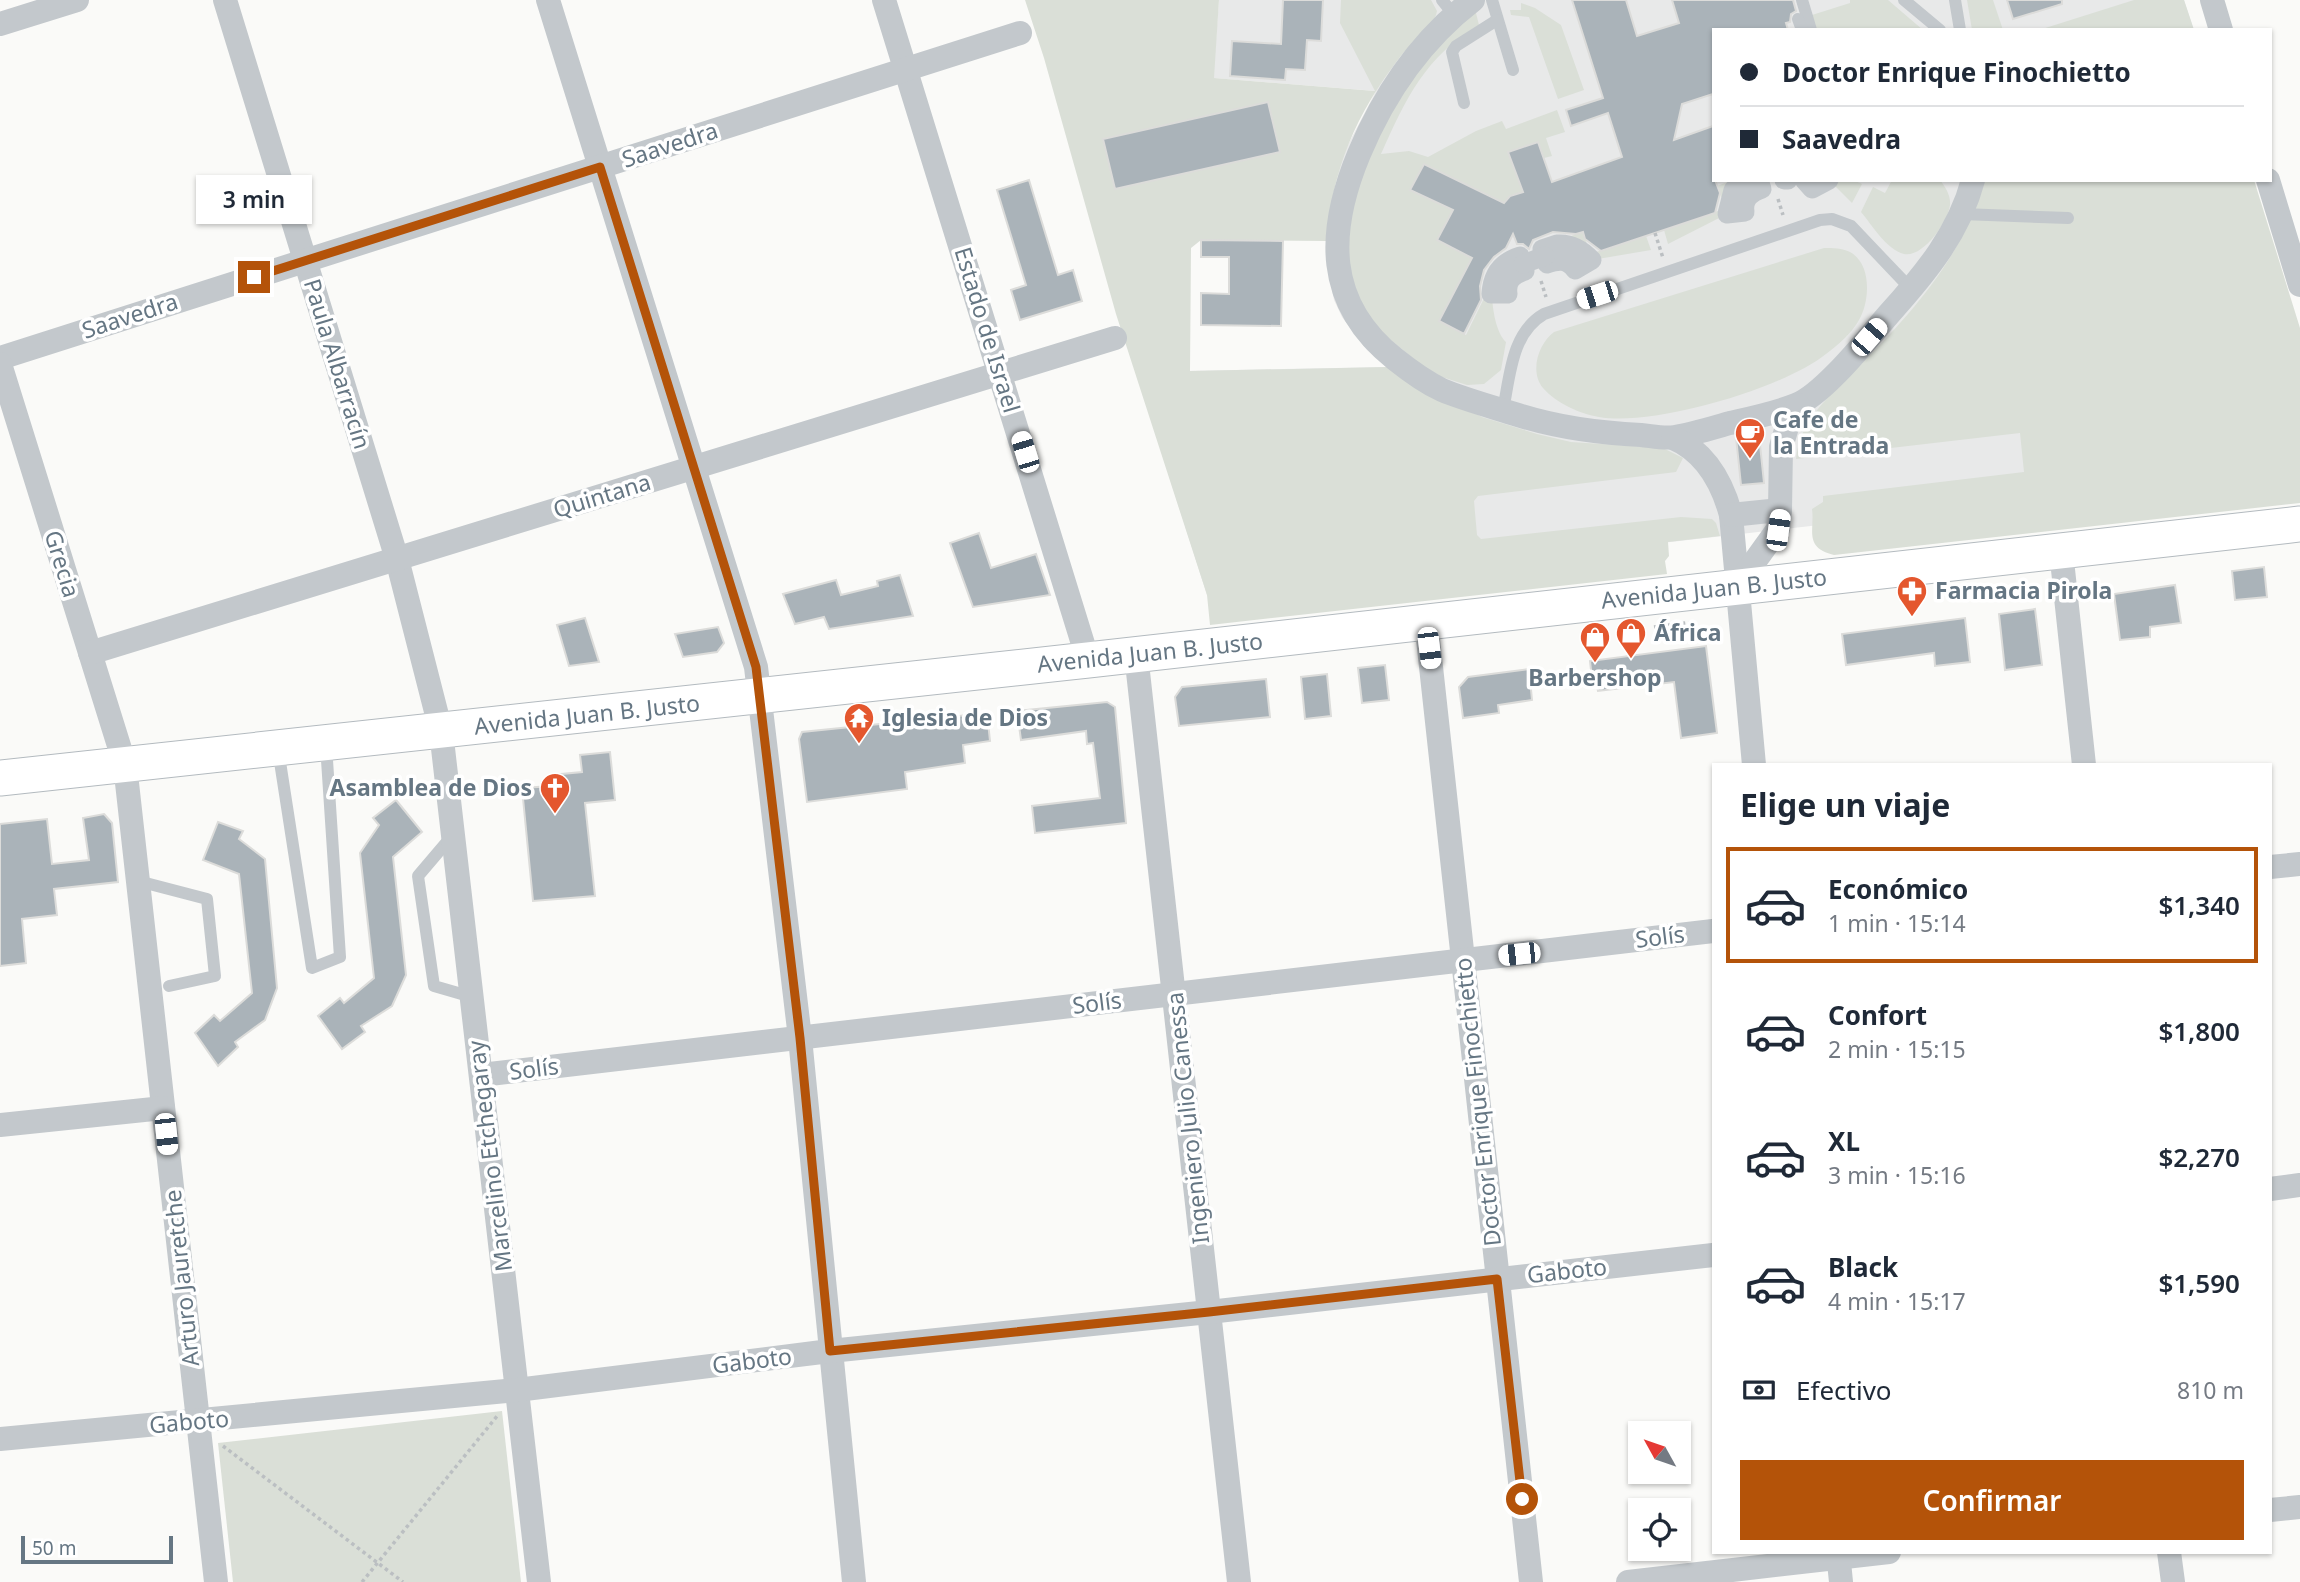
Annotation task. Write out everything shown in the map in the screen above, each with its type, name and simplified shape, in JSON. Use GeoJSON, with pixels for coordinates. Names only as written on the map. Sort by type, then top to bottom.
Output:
{"type":"FeatureCollection","features":[{"type":"Feature","properties":{"kind":"main road","name":"Avenida Juan B. Justo"},"geometry":{"type":"LineString","coordinates":[[0,778],[1088,660],[2300,524]]}},
{"type":"Feature","properties":{"kind":"street"},"geometry":{"type":"LineString","coordinates":[[0,24],[77,0]]}},
{"type":"Feature","properties":{"kind":"street","name":"Paula Albarracín"},"geometry":{"type":"LineString","coordinates":[[225,0],[397,559],[441,731]]}},
{"type":"Feature","properties":{"kind":"street"},"geometry":{"type":"LineString","coordinates":[[548,0],[756,667],[800,1038],[854,1582]]}},
{"type":"Feature","properties":{"kind":"street","name":"Estado de Israel"},"geometry":{"type":"LineString","coordinates":[[884,0],[1088,660]]}},
{"type":"Feature","properties":{"kind":"street"},"geometry":{"type":"LineString","coordinates":[[2212,0],[2220,28]]}},
{"type":"Feature","properties":{"kind":"street"},"geometry":{"type":"LineString","coordinates":[[1456,5],[1406,67],[1363,144],[1344,198],[1338,225],[1337,261],[1348,305],[1362,328],[1382,349],[1408,370],[1433,385],[1503,410],[1583,432],[1673,438],[1798,405],[1827,382],[1911,289],[1943,247],[1962,214],[1967,184]]}},
{"type":"Feature","properties":{"kind":"street","name":"Saavedra"},"geometry":{"type":"LineString","coordinates":[[0,358],[1020,33]]}},
{"type":"Feature","properties":{"kind":"street"},"geometry":{"type":"LineString","coordinates":[[1736,213],[1745,212],[1748,196],[1762,189],[1757,182]]}},
{"type":"Feature","properties":{"kind":"street"},"geometry":{"type":"LineString","coordinates":[[2269,182],[2300,285]]}},
{"type":"Feature","properties":{"kind":"street"},"geometry":{"type":"LineString","coordinates":[[1499,294],[1499,284],[1511,268],[1545,256],[1547,264],[1562,260],[1575,270],[1583,265]]}},
{"type":"Feature","properties":{"kind":"street","name":"Quintana"},"geometry":{"type":"LineString","coordinates":[[90,653],[1115,338]]}},
{"type":"Feature","properties":{"kind":"street","name":"Grecia"},"geometry":{"type":"LineString","coordinates":[[0,364],[125,765]]}},
{"type":"Feature","properties":{"kind":"street"},"geometry":{"type":"LineString","coordinates":[[1737,586],[1778,530],[1781,447],[1798,405]]}},
{"type":"Feature","properties":{"kind":"street"},"geometry":{"type":"LineString","coordinates":[[1673,438],[1696,450],[1714,473],[1724,490],[1731,515],[1754,763]]}},
{"type":"Feature","properties":{"kind":"street"},"geometry":{"type":"LineString","coordinates":[[1731,515],[1780,510]]}},
{"type":"Feature","properties":{"kind":"street"},"geometry":{"type":"LineString","coordinates":[[2061,551],[2084,763]]}},
{"type":"Feature","properties":{"kind":"street","name":"Doctor Enrique Finochietto"},"geometry":{"type":"LineString","coordinates":[[1426,621],[1531,1582]]}},
{"type":"Feature","properties":{"kind":"street","name":"Ingeniero Julio Canessa"},"geometry":{"type":"LineString","coordinates":[[1136,654],[1239,1582]]}},
{"type":"Feature","properties":{"kind":"street","name":"Marcelino Etchegaray"},"geometry":{"type":"LineString","coordinates":[[441,731],[539,1582]]}},
{"type":"Feature","properties":{"kind":"street","name":"Arturo Jauretche"},"geometry":{"type":"LineString","coordinates":[[125,765],[216,1582]]}},
{"type":"Feature","properties":{"kind":"street"},"geometry":{"type":"LineString","coordinates":[[2272,867],[2300,864]]}},
{"type":"Feature","properties":{"kind":"street","name":"Solís"},"geometry":{"type":"LineString","coordinates":[[481,1075],[1712,931]]}},
{"type":"Feature","properties":{"kind":"street"},"geometry":{"type":"LineString","coordinates":[[0,1125],[163,1108]]}},
{"type":"Feature","properties":{"kind":"street"},"geometry":{"type":"LineString","coordinates":[[2272,1189],[2300,1185]]}},
{"type":"Feature","properties":{"kind":"street","name":"Gaboto"},"geometry":{"type":"LineString","coordinates":[[0,1439],[517,1390],[830,1351],[1209,1312],[1712,1255]]}},
{"type":"Feature","properties":{"kind":"street"},"geometry":{"type":"LineString","coordinates":[[2272,1510],[2300,1507]]}},
{"type":"Feature","properties":{"kind":"street"},"geometry":{"type":"LineString","coordinates":[[1628,1582],[1839,1564],[1881,1554]]}},
{"type":"Feature","properties":{"kind":"street"},"geometry":{"type":"LineString","coordinates":[[2169,1554],[2173,1582]]}},
{"type":"Feature","properties":{"kind":"lane"},"geometry":{"type":"LineString","coordinates":[[1492,0],[1513,69]]}},
{"type":"Feature","properties":{"kind":"lane"},"geometry":{"type":"LineString","coordinates":[[1802,0],[1810,28]]}},
{"type":"Feature","properties":{"kind":"lane"},"geometry":{"type":"LineString","coordinates":[[1904,0],[1938,28]]}},
{"type":"Feature","properties":{"kind":"lane"},"geometry":{"type":"LineString","coordinates":[[1955,0],[1960,28]]}},
{"type":"Feature","properties":{"kind":"lane"},"geometry":{"type":"LineString","coordinates":[[1464,103],[1452,52],[1456,46],[1497,20]]}},
{"type":"Feature","properties":{"kind":"lane"},"geometry":{"type":"LineString","coordinates":[[1962,214],[2068,218]]}},
{"type":"Feature","properties":{"kind":"lane"},"geometry":{"type":"LineString","coordinates":[[1503,410],[1521,336],[1527,327],[1544,314],[1820,220],[1832,219],[1851,226],[1911,289]]}},
{"type":"Feature","properties":{"kind":"lane"},"geometry":{"type":"LineString","coordinates":[[278,748],[312,968],[340,957],[326,743]]}},
{"type":"Feature","properties":{"kind":"lane"},"geometry":{"type":"LineString","coordinates":[[453,836],[418,876],[434,986],[472,997]]}},
{"type":"Feature","properties":{"kind":"lane"},"geometry":{"type":"LineString","coordinates":[[138,881],[207,899],[215,976],[169,986]]}},
{"type":"Feature","properties":{"kind":"path"},"geometry":{"type":"LineString","coordinates":[[1655,233],[1659,247]]}},
{"type":"Feature","properties":{"kind":"path"},"geometry":{"type":"LineString","coordinates":[[1654,626],[1694,622]]}},
{"type":"Feature","properties":{"kind":"path"},"geometry":{"type":"LineString","coordinates":[[362,1582],[517,1390]]}},
{"type":"Feature","properties":{"kind":"path"},"geometry":{"type":"LineString","coordinates":[[198,1421],[218,1443],[402,1582]]}},
{"type":"Feature","properties":{"kind":"shaded area"},"geometry":{"type":"Polygon","coordinates":[[[1025,0],[1219,0],[1214,78],[1375,91],[1340,23],[1341,0],[1431,0],[1437,11],[1435,18],[1384,78],[1349,143],[1334,190],[1327,241],[1201,240],[1191,248],[1190,371],[1388,367],[1482,417],[1537,434],[1571,442],[1663,448],[1683,458],[1676,472],[1478,496],[1474,501],[1477,535],[1481,539],[1681,517],[1712,519],[1720,536],[1668,542],[1669,556],[1665,561],[1667,574],[1210,625],[1207,595],[1116,314],[1044,58],[1025,0]],[[1268,102],[1103,139],[1280,152],[1268,102]]]}},
{"type":"Feature","properties":{"kind":"shaded area"},"geometry":{"type":"Polygon","coordinates":[[[1219,0],[2184,0],[2193,28],[1712,28],[1712,182],[2241,182],[2300,470],[1207,595],[1136,372],[1387,367],[1367,350],[1342,317],[1334,300],[1327,261],[1329,220],[1341,158],[1376,91],[1213,78],[1219,0]]]}},
{"type":"Feature","properties":{"kind":"shaded area"},"geometry":{"type":"Polygon","coordinates":[[[1850,0],[1888,0],[1921,28],[1816,28],[1812,15],[1850,3],[1850,0]]]}},
{"type":"Feature","properties":{"kind":"shaded area"},"geometry":{"type":"Polygon","coordinates":[[[1967,0],[1993,0],[2002,28],[1972,28],[1967,0]]]}},
{"type":"Feature","properties":{"kind":"shaded area"},"geometry":{"type":"Polygon","coordinates":[[[2134,0],[2184,0],[2193,28],[2045,28],[2134,0]]]}},
{"type":"Feature","properties":{"kind":"shaded area"},"geometry":{"type":"Polygon","coordinates":[[[1521,3],[1535,8],[1561,25],[1584,90],[1558,99],[1529,17],[1511,15],[1510,10],[1521,10],[1521,3]]]}},
{"type":"Feature","properties":{"kind":"shaded area"},"geometry":{"type":"Polygon","coordinates":[[[1475,9],[1479,25],[1444,51],[1419,80],[1381,154],[1409,151],[1428,157],[1476,131],[1502,121],[1506,129],[1557,110],[1565,132],[1546,138],[1552,156],[1544,158],[1537,142],[1509,152],[1523,192],[1510,196],[1504,203],[1411,190],[1482,224],[1472,257],[1439,321],[1466,335],[1493,280],[1494,313],[1498,330],[1506,342],[1501,370],[1484,384],[1467,385],[1442,377],[1421,365],[1367,320],[1345,260],[1353,200],[1380,132],[1415,71],[1475,9]]]}},
{"type":"Feature","properties":{"kind":"shaded area"},"geometry":{"type":"Polygon","coordinates":[[[1733,182],[1727,214],[1668,244],[1664,230],[1718,211],[1722,199],[1717,186],[1733,182]]]}},
{"type":"Feature","properties":{"kind":"shaded area"},"geometry":{"type":"Polygon","coordinates":[[[1831,182],[1862,184],[1852,203],[1831,182]]]}},
{"type":"Feature","properties":{"kind":"shaded area"},"geometry":{"type":"Polygon","coordinates":[[[1891,182],[1941,182],[1946,189],[1950,205],[1945,220],[1940,229],[1919,250],[1911,254],[1898,252],[1880,236],[1861,212],[1873,187],[1885,193],[1891,182]]]}},
{"type":"Feature","properties":{"kind":"shaded area"},"geometry":{"type":"Polygon","coordinates":[[[1983,182],[2255,182],[2300,328],[2300,503],[1834,555],[1818,548],[1812,537],[1812,509],[1823,502],[1823,496],[2024,472],[2020,433],[1796,459],[1809,421],[1834,391],[1902,321],[1944,267],[1963,234],[1983,182]]]}},
{"type":"Feature","properties":{"kind":"shaded area"},"geometry":{"type":"Polygon","coordinates":[[[1583,232],[1588,247],[1596,252],[1646,236],[1651,250],[1592,260],[1541,246],[1583,232]]]}},
{"type":"Feature","properties":{"kind":"shaded area"},"geometry":{"type":"Polygon","coordinates":[[[1824,248],[1850,252],[1862,265],[1867,283],[1863,312],[1853,330],[1835,347],[1806,367],[1780,380],[1717,402],[1623,419],[1599,417],[1576,410],[1561,403],[1543,388],[1539,381],[1536,366],[1540,350],[1554,332],[1824,248]]]}},
{"type":"Feature","properties":{"kind":"shaded area"},"geometry":{"type":"Polygon","coordinates":[[[502,1411],[521,1582],[233,1582],[218,1443],[502,1411]]]}},
{"type":"Feature","properties":{"kind":"building"},"geometry":{"type":"Polygon","coordinates":[[[1283,0],[1323,0],[1321,41],[1307,40],[1305,70],[1286,69],[1285,80],[1230,76],[1232,41],[1281,44],[1283,0]]]}},
{"type":"Feature","properties":{"kind":"building"},"geometry":{"type":"Polygon","coordinates":[[[1572,0],[1626,0],[1637,36],[1679,23],[1672,0],[1793,0],[1796,11],[1791,14],[1790,22],[1786,23],[1787,28],[1712,28],[1712,94],[1682,104],[1674,140],[1712,126],[1712,182],[1716,182],[1720,193],[1715,213],[1601,251],[1585,239],[1583,232],[1553,232],[1533,240],[1529,249],[1523,244],[1517,244],[1513,234],[1506,248],[1494,257],[1484,270],[1480,286],[1481,300],[1464,334],[1439,321],[1472,258],[1437,240],[1453,210],[1410,190],[1424,164],[1504,203],[1510,196],[1523,192],[1508,152],[1538,142],[1552,182],[1622,157],[1608,113],[1571,126],[1566,110],[1603,98],[1572,0]]]}},
{"type":"Feature","properties":{"kind":"building"},"geometry":{"type":"Polygon","coordinates":[[[2007,0],[2062,0],[2062,4],[2013,19],[2007,0]]]}},
{"type":"Feature","properties":{"kind":"building"},"geometry":{"type":"Polygon","coordinates":[[[1268,102],[1280,152],[1115,189],[1103,139],[1268,102]]]}},
{"type":"Feature","properties":{"kind":"building"},"geometry":{"type":"Polygon","coordinates":[[[1029,180],[1058,275],[1073,270],[1082,301],[1020,320],[1011,290],[1026,285],[997,190],[1029,180]]]}},
{"type":"Feature","properties":{"kind":"building"},"geometry":{"type":"Polygon","coordinates":[[[1201,240],[1283,241],[1281,326],[1201,325],[1201,293],[1229,294],[1229,257],[1201,257],[1201,240]]]}},
{"type":"Feature","properties":{"kind":"building","name":"Cafe de la Entrada"},"geometry":{"type":"Polygon","coordinates":[[[1759,435],[1764,483],[1741,485],[1736,437],[1759,435]]]}},
{"type":"Feature","properties":{"kind":"building"},"geometry":{"type":"Polygon","coordinates":[[[979,533],[991,568],[1036,554],[1050,595],[973,607],[950,543],[979,533]]]}},
{"type":"Feature","properties":{"kind":"building"},"geometry":{"type":"Polygon","coordinates":[[[2264,567],[2267,597],[2235,600],[2232,571],[2264,567]]]}},
{"type":"Feature","properties":{"kind":"building"},"geometry":{"type":"Polygon","coordinates":[[[900,575],[913,616],[829,629],[824,617],[795,624],[783,594],[836,580],[841,595],[878,586],[877,581],[900,575]]]}},
{"type":"Feature","properties":{"kind":"building"},"geometry":{"type":"Polygon","coordinates":[[[2175,585],[2181,623],[2150,627],[2150,637],[2120,640],[2114,594],[2175,585]]]}},
{"type":"Feature","properties":{"kind":"building"},"geometry":{"type":"Polygon","coordinates":[[[2035,609],[2042,665],[2005,670],[1999,614],[2035,609]]]}},
{"type":"Feature","properties":{"kind":"building"},"geometry":{"type":"Polygon","coordinates":[[[585,618],[599,662],[569,666],[557,625],[585,618]]]}},
{"type":"Feature","properties":{"kind":"building"},"geometry":{"type":"Polygon","coordinates":[[[1965,618],[1970,662],[1935,666],[1934,653],[1846,665],[1842,634],[1965,618]]]}},
{"type":"Feature","properties":{"kind":"building"},"geometry":{"type":"Polygon","coordinates":[[[718,627],[724,643],[717,652],[683,657],[675,634],[718,627]]]}},
{"type":"Feature","properties":{"kind":"building"},"geometry":{"type":"Polygon","coordinates":[[[1706,646],[1717,733],[1681,738],[1674,682],[1598,691],[1597,686],[1593,687],[1590,661],[1706,646]]]}},
{"type":"Feature","properties":{"kind":"building"},"geometry":{"type":"Polygon","coordinates":[[[1385,665],[1389,700],[1362,703],[1358,668],[1385,665]]]}},
{"type":"Feature","properties":{"kind":"building"},"geometry":{"type":"Polygon","coordinates":[[[1529,669],[1532,700],[1498,705],[1499,713],[1463,718],[1459,687],[1468,677],[1529,669]]]}},
{"type":"Feature","properties":{"kind":"building"},"geometry":{"type":"Polygon","coordinates":[[[1327,674],[1331,716],[1305,719],[1301,677],[1327,674]]]}},
{"type":"Feature","properties":{"kind":"building"},"geometry":{"type":"Polygon","coordinates":[[[1266,679],[1270,717],[1179,726],[1175,697],[1182,687],[1266,679]]]}},
{"type":"Feature","properties":{"kind":"building"},"geometry":{"type":"Polygon","coordinates":[[[1107,702],[1115,707],[1126,823],[1035,833],[1032,806],[1100,798],[1093,743],[1087,744],[1086,731],[1021,740],[1017,711],[1107,702]]]}},
{"type":"Feature","properties":{"kind":"building"},"geometry":{"type":"Polygon","coordinates":[[[987,713],[990,741],[963,745],[965,763],[905,772],[907,789],[807,802],[799,739],[802,732],[987,713]]]}},
{"type":"Feature","properties":{"kind":"building"},"geometry":{"type":"Polygon","coordinates":[[[610,752],[615,800],[585,803],[595,896],[533,901],[522,788],[552,786],[551,775],[582,772],[580,755],[610,752]]]}},
{"type":"Feature","properties":{"kind":"building"},"geometry":{"type":"Polygon","coordinates":[[[396,800],[422,832],[393,857],[406,975],[392,1006],[361,1026],[365,1032],[342,1049],[318,1016],[340,998],[344,1003],[374,978],[360,853],[379,825],[373,818],[396,800]]]}},
{"type":"Feature","properties":{"kind":"building"},"geometry":{"type":"Polygon","coordinates":[[[104,814],[112,823],[118,882],[54,889],[57,915],[22,919],[26,963],[0,966],[0,824],[47,819],[52,864],[89,860],[83,818],[104,814]]]}},
{"type":"Feature","properties":{"kind":"building"},"geometry":{"type":"Polygon","coordinates":[[[218,822],[243,831],[239,839],[265,859],[277,988],[265,1020],[235,1042],[238,1047],[218,1066],[195,1033],[214,1015],[220,1021],[252,993],[239,874],[203,860],[218,822]]]}},
{"type":"Feature","properties":{"kind":"place","name":"Cafe de la Entrada"},"geometry":{"type":"Point","coordinates":[1750,460]}},
{"type":"Feature","properties":{"kind":"place","name":"Farmacia Pirola"},"geometry":{"type":"Point","coordinates":[1912,618]}},
{"type":"Feature","properties":{"kind":"place","name":"África"},"geometry":{"type":"Point","coordinates":[1631,660]}},
{"type":"Feature","properties":{"kind":"place","name":"Barbershop"},"geometry":{"type":"Point","coordinates":[1595,664]}},
{"type":"Feature","properties":{"kind":"place","name":"Iglesia de Dios"},"geometry":{"type":"Point","coordinates":[859,745]}},
{"type":"Feature","properties":{"kind":"place","name":"Asamblea de Dios"},"geometry":{"type":"Point","coordinates":[555,815]}},
{"type":"Feature","properties":{"kind":"route"},"geometry":{"type":"LineString","coordinates":[[254,277],[600,167],[756,667],[800,1038],[830,1351],[1497,1279],[1522,1499]]}}]}
